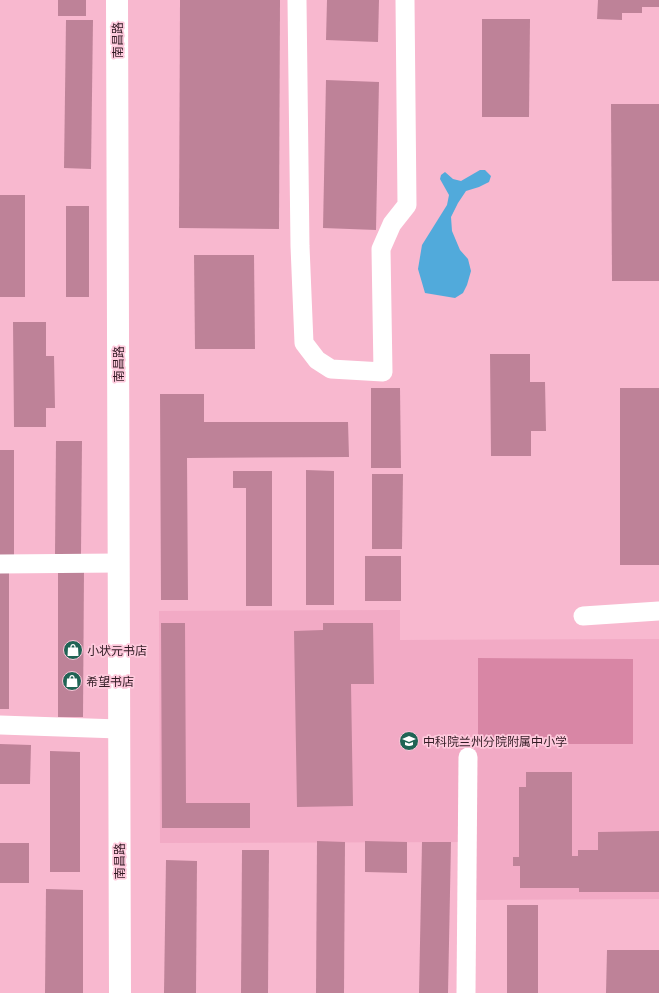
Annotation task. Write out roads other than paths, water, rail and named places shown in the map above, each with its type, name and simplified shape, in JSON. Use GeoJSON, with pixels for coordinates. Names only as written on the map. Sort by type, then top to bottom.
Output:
{"type":"FeatureCollection","features":[{"type":"Feature","properties":{"kind":"main road","name":"南昌路"},"geometry":{"type":"LineString","coordinates":[[117,0],[120,993]]}},
{"type":"Feature","properties":{"kind":"street"},"geometry":{"type":"LineString","coordinates":[[297,0],[300,246],[304,343],[318,360],[331,370],[383,372],[381,249],[392,224],[407,204],[405,0]]}},
{"type":"Feature","properties":{"kind":"street"},"geometry":{"type":"LineString","coordinates":[[0,564],[118,563]]}},
{"type":"Feature","properties":{"kind":"street"},"geometry":{"type":"LineString","coordinates":[[583,616],[659,611]]}},
{"type":"Feature","properties":{"kind":"street"},"geometry":{"type":"LineString","coordinates":[[0,726],[119,728]]}},
{"type":"Feature","properties":{"kind":"street"},"geometry":{"type":"LineString","coordinates":[[466,993],[468,757]]}},
{"type":"Feature","properties":{"kind":"water"},"geometry":{"type":"Polygon","coordinates":[[[480,170],[485,170],[491,176],[489,182],[466,191],[451,217],[452,231],[460,250],[468,259],[471,271],[467,285],[463,293],[455,298],[425,293],[418,269],[422,245],[447,205],[449,195],[440,179],[441,175],[445,172],[453,179],[461,181],[480,170]]]}},
{"type":"Feature","properties":{"kind":"place","name":"小状元书店"},"geometry":{"type":"Point","coordinates":[73,650]}},
{"type":"Feature","properties":{"kind":"place","name":"希望书店"},"geometry":{"type":"Point","coordinates":[72,681]}},
{"type":"Feature","properties":{"kind":"place","name":"中科院兰州分院附属中小学"},"geometry":{"type":"Point","coordinates":[409,741]}}]}
